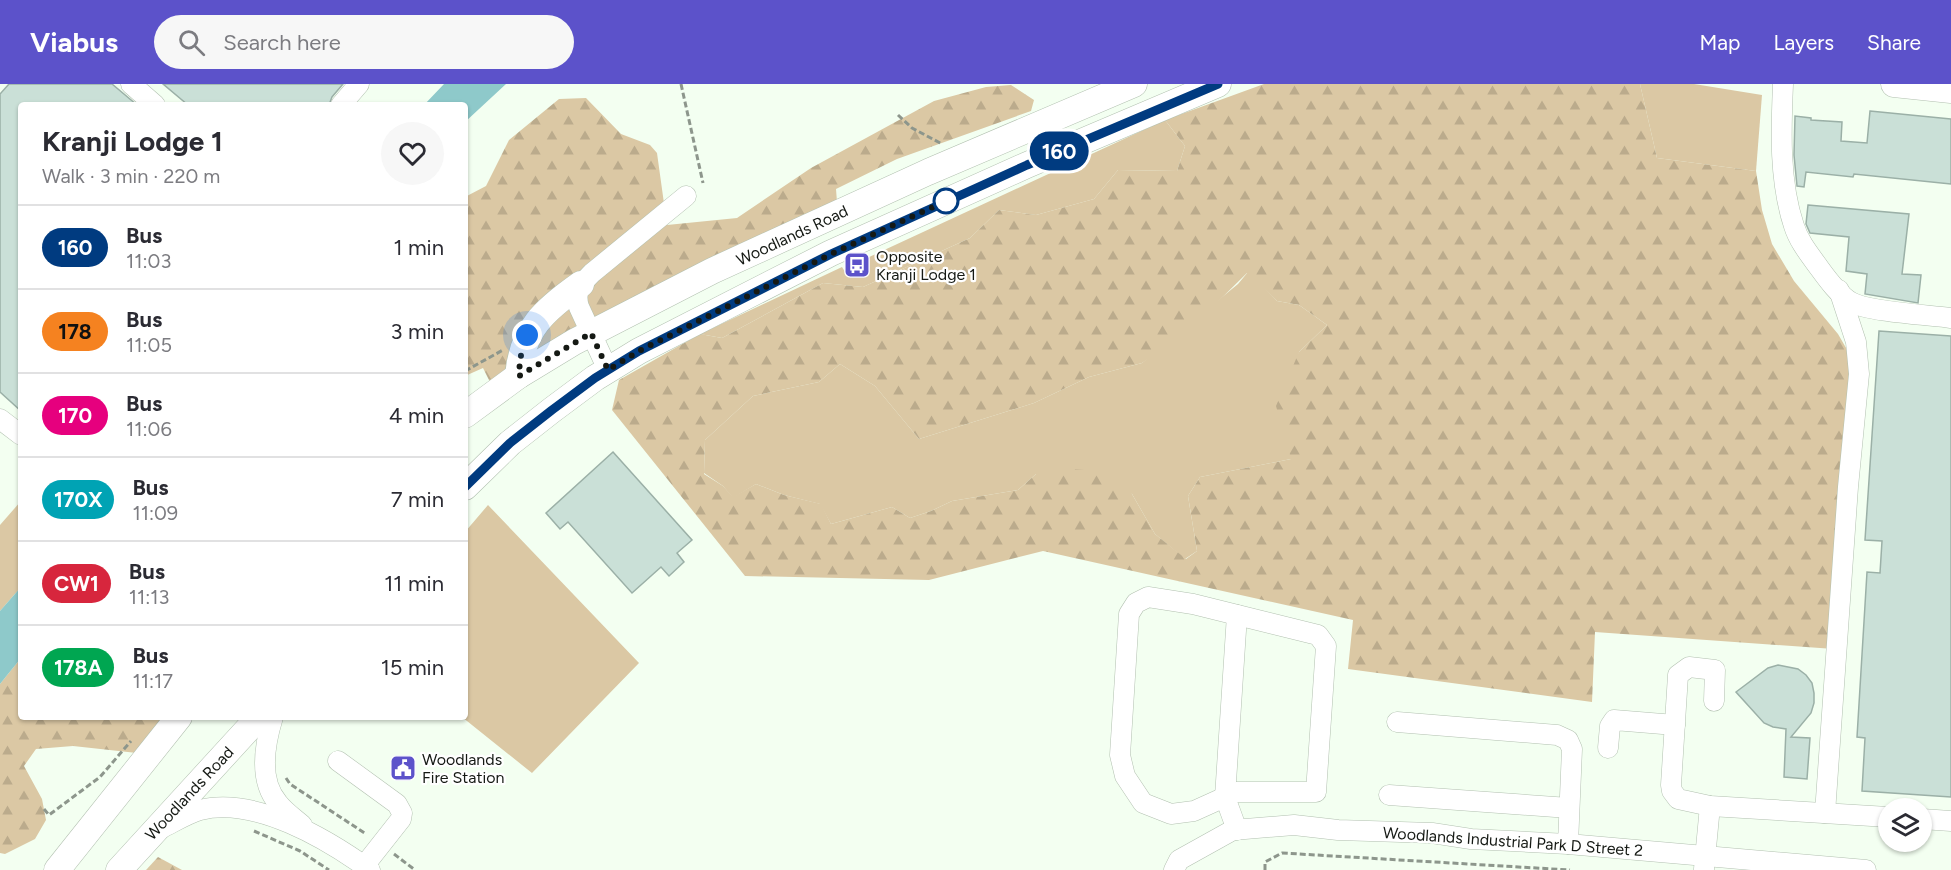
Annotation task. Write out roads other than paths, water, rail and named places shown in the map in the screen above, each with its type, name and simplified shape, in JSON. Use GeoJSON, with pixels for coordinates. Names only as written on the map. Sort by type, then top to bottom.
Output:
{"type":"FeatureCollection","features":[{"type":"Feature","properties":{"kind":"main road","name":"Woodlands Road"},"geometry":{"type":"LineString","coordinates":[[468,413],[519,376],[591,333],[712,271],[928,172],[1134,84]]}},
{"type":"Feature","properties":{"kind":"main road","name":"Woodlands Road"},"geometry":{"type":"LineString","coordinates":[[468,484],[510,443],[560,404],[639,351],[831,254],[1027,165],[1218,84]]}},
{"type":"Feature","properties":{"kind":"main road"},"geometry":{"type":"LineString","coordinates":[[1894,84],[1951,90]]}},
{"type":"Feature","properties":{"kind":"main road"},"geometry":{"type":"LineString","coordinates":[[519,376],[520,359],[527,335],[534,324],[554,302],[581,284]]}},
{"type":"Feature","properties":{"kind":"main road"},"geometry":{"type":"LineString","coordinates":[[57,870],[177,720]]}},
{"type":"Feature","properties":{"kind":"main road","name":"Woodlands Road"},"geometry":{"type":"LineString","coordinates":[[119,870],[256,720]]}},
{"type":"Feature","properties":{"kind":"street"},"geometry":{"type":"LineString","coordinates":[[130,84],[151,102]]}},
{"type":"Feature","properties":{"kind":"street"},"geometry":{"type":"LineString","coordinates":[[344,102],[359,84]]}},
{"type":"Feature","properties":{"kind":"street"},"geometry":{"type":"LineString","coordinates":[[1783,84],[1782,141],[1786,197],[1794,227],[1805,248],[1829,280],[1852,302],[1870,308],[1951,318]]}},
{"type":"Feature","properties":{"kind":"street"},"geometry":{"type":"LineString","coordinates":[[608,370],[576,300],[577,291],[581,284],[686,196]]}},
{"type":"Feature","properties":{"kind":"street"},"geometry":{"type":"LineString","coordinates":[[1825,813],[1848,487],[1859,374],[1856,342],[1839,290]]}},
{"type":"Feature","properties":{"kind":"street"},"geometry":{"type":"LineString","coordinates":[[0,419],[18,433]]}},
{"type":"Feature","properties":{"kind":"street"},"geometry":{"type":"LineString","coordinates":[[1148,597],[1193,604],[1318,635],[1326,646],[1316,792],[1236,792],[1225,797],[1194,811],[1171,814],[1143,803],[1125,776],[1120,755],[1129,614],[1136,603],[1148,597]]}},
{"type":"Feature","properties":{"kind":"street"},"geometry":{"type":"LineString","coordinates":[[1237,615],[1225,797],[1238,830]]}},
{"type":"Feature","properties":{"kind":"street"},"geometry":{"type":"LineString","coordinates":[[1714,701],[1715,670],[1689,667],[1682,670],[1678,675],[1671,785],[1672,792],[1678,799],[1710,806],[1878,816]]}},
{"type":"Feature","properties":{"kind":"street"},"geometry":{"type":"LineString","coordinates":[[272,720],[265,771],[269,788],[277,802],[311,833],[367,868],[381,844],[401,819],[402,813],[397,804],[338,761]]}},
{"type":"Feature","properties":{"kind":"street"},"geometry":{"type":"LineString","coordinates":[[1608,748],[1610,726],[1614,720],[1675,725]]}},
{"type":"Feature","properties":{"kind":"street"},"geometry":{"type":"LineString","coordinates":[[1397,722],[1557,735],[1568,740],[1572,749],[1568,844]]}},
{"type":"Feature","properties":{"kind":"street"},"geometry":{"type":"LineString","coordinates":[[1389,795],[1569,808]]}},
{"type":"Feature","properties":{"kind":"street"},"geometry":{"type":"LineString","coordinates":[[1705,863],[1710,806]]}},
{"type":"Feature","properties":{"kind":"street"},"geometry":{"type":"LineString","coordinates":[[154,831],[199,810],[223,807],[243,809],[311,833]]}},
{"type":"Feature","properties":{"kind":"street"},"geometry":{"type":"LineString","coordinates":[[1932,820],[1951,821]]}},
{"type":"Feature","properties":{"kind":"street","name":"Woodlands Industrial Park D Street 2"},"geometry":{"type":"LineString","coordinates":[[1174,870],[1179,860],[1233,830],[1294,825],[1338,830],[1410,831],[1471,839],[1568,844],[1705,863],[1866,870]]}},
{"type":"Feature","properties":{"kind":"water"},"geometry":{"type":"Polygon","coordinates":[[[444,84],[506,84],[468,119],[468,102],[427,102],[444,84]]]}},
{"type":"Feature","properties":{"kind":"water"},"geometry":{"type":"Polygon","coordinates":[[[18,590],[18,662],[0,684],[0,611],[18,590]]]}},
{"type":"Feature","properties":{"kind":"place","name":"Opposite Kranji Lodge 1"},"geometry":{"type":"Point","coordinates":[857,265]}},
{"type":"Feature","properties":{"kind":"place","name":"Woodlands Fire Station"},"geometry":{"type":"Point","coordinates":[403,768]}}]}
